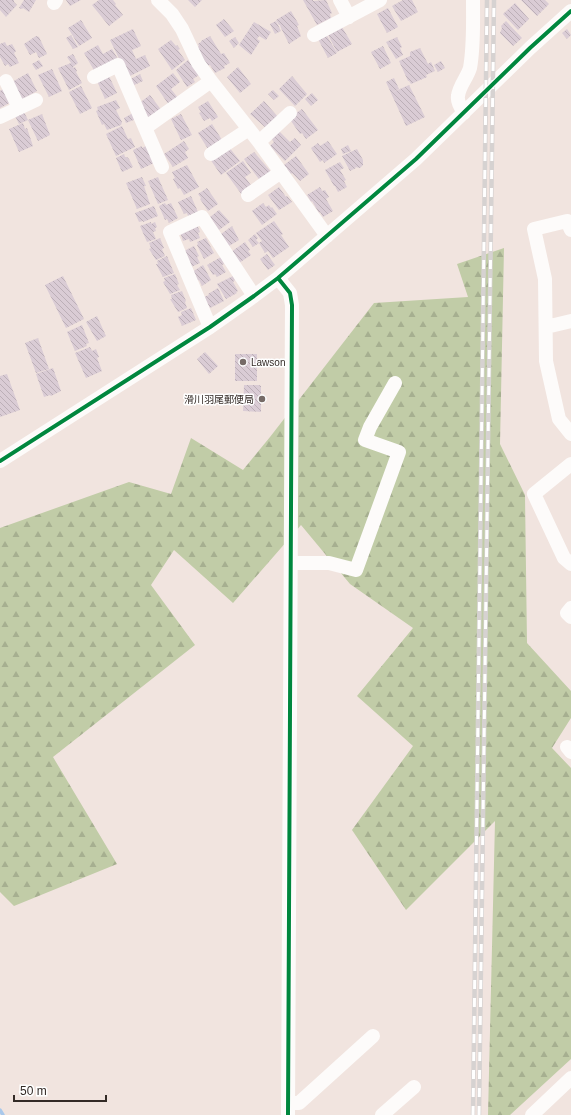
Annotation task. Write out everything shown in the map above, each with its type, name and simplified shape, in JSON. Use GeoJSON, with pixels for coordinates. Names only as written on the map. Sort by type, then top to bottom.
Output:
{"type":"FeatureCollection","features":[{"type":"Feature","properties":{"kind":"street"},"geometry":{"type":"LineString","coordinates":[[158,0],[172,14],[182,29],[198,63],[210,81],[259,142],[327,236]]}},
{"type":"Feature","properties":{"kind":"street"},"geometry":{"type":"LineString","coordinates":[[340,0],[349,17]]}},
{"type":"Feature","properties":{"kind":"street"},"geometry":{"type":"LineString","coordinates":[[314,35],[380,0]]}},
{"type":"Feature","properties":{"kind":"street"},"geometry":{"type":"LineString","coordinates":[[464,113],[458,96],[466,78],[471,61],[473,0]]}},
{"type":"Feature","properties":{"kind":"street"},"geometry":{"type":"LineString","coordinates":[[0,462],[210,327],[278,278],[416,159],[530,48],[571,11]]}},
{"type":"Feature","properties":{"kind":"street"},"geometry":{"type":"LineString","coordinates":[[94,77],[118,65],[162,167]]}},
{"type":"Feature","properties":{"kind":"street"},"geometry":{"type":"LineString","coordinates":[[6,81],[19,108]]}},
{"type":"Feature","properties":{"kind":"street"},"geometry":{"type":"LineString","coordinates":[[145,128],[210,81]]}},
{"type":"Feature","properties":{"kind":"street"},"geometry":{"type":"LineString","coordinates":[[0,117],[36,100]]}},
{"type":"Feature","properties":{"kind":"street"},"geometry":{"type":"LineString","coordinates":[[259,142],[290,113]]}},
{"type":"Feature","properties":{"kind":"street"},"geometry":{"type":"LineString","coordinates":[[211,154],[249,129]]}},
{"type":"Feature","properties":{"kind":"street"},"geometry":{"type":"LineString","coordinates":[[248,195],[281,172]]}},
{"type":"Feature","properties":{"kind":"street"},"geometry":{"type":"LineString","coordinates":[[210,327],[170,232],[202,217],[254,296]]}},
{"type":"Feature","properties":{"kind":"street"},"geometry":{"type":"LineString","coordinates":[[571,230],[567,221],[534,229],[545,279],[546,361],[559,419],[571,434]]}},
{"type":"Feature","properties":{"kind":"street"},"geometry":{"type":"LineString","coordinates":[[278,278],[290,293],[292,305],[288,1109],[299,1103],[373,1036]]}},
{"type":"Feature","properties":{"kind":"street"},"geometry":{"type":"LineString","coordinates":[[546,327],[571,321]]}},
{"type":"Feature","properties":{"kind":"street"},"geometry":{"type":"LineString","coordinates":[[291,562],[330,563],[356,570],[398,452],[365,440],[370,427],[395,382]]}},
{"type":"Feature","properties":{"kind":"street"},"geometry":{"type":"LineString","coordinates":[[571,464],[534,494],[564,558],[571,564]]}},
{"type":"Feature","properties":{"kind":"street"},"geometry":{"type":"LineString","coordinates":[[571,608],[567,613],[571,617]]}},
{"type":"Feature","properties":{"kind":"street"},"geometry":{"type":"LineString","coordinates":[[532,1115],[571,1078]]}},
{"type":"Feature","properties":{"kind":"street"},"geometry":{"type":"LineString","coordinates":[[387,1113],[414,1087]]}},
{"type":"Feature","properties":{"kind":"green space"},"geometry":{"type":"Polygon","coordinates":[[[504,248],[500,444],[525,495],[527,643],[571,691],[571,718],[552,748],[571,768],[571,1059],[510,1115],[488,1115],[495,821],[406,910],[352,830],[413,746],[357,696],[413,628],[350,584],[301,525],[233,603],[174,550],[151,585],[195,645],[53,757],[117,864],[14,906],[0,892],[0,528],[129,482],[171,494],[191,438],[243,470],[374,303],[468,297],[457,264],[504,248]]]}},
{"type":"Feature","properties":{"kind":"building"},"geometry":{"type":"Polygon","coordinates":[[[0,0],[14,0],[17,5],[6,17],[0,10],[0,0]]]}},
{"type":"Feature","properties":{"kind":"building"},"geometry":{"type":"Polygon","coordinates":[[[24,0],[36,0],[29,12],[23,8],[19,8],[24,0]]]}},
{"type":"Feature","properties":{"kind":"building"},"geometry":{"type":"Polygon","coordinates":[[[66,0],[81,0],[70,6],[66,0]]]}},
{"type":"Feature","properties":{"kind":"building"},"geometry":{"type":"Polygon","coordinates":[[[99,0],[113,0],[123,15],[109,26],[92,5],[99,0]]]}},
{"type":"Feature","properties":{"kind":"building"},"geometry":{"type":"Polygon","coordinates":[[[188,0],[202,0],[195,7],[188,0]]]}},
{"type":"Feature","properties":{"kind":"building"},"geometry":{"type":"Polygon","coordinates":[[[303,0],[326,0],[332,13],[330,14],[331,18],[317,25],[303,0]]]}},
{"type":"Feature","properties":{"kind":"building"},"geometry":{"type":"Polygon","coordinates":[[[403,0],[412,0],[418,12],[401,21],[392,6],[403,0]]]}},
{"type":"Feature","properties":{"kind":"building"},"geometry":{"type":"Polygon","coordinates":[[[521,0],[545,0],[549,4],[537,16],[521,0]]]}},
{"type":"Feature","properties":{"kind":"building"},"geometry":{"type":"Polygon","coordinates":[[[515,3],[529,19],[518,30],[503,14],[515,3]]]}},
{"type":"Feature","properties":{"kind":"building"},"geometry":{"type":"Polygon","coordinates":[[[388,8],[398,27],[387,33],[377,14],[388,8]]]}},
{"type":"Feature","properties":{"kind":"building"},"geometry":{"type":"Polygon","coordinates":[[[291,11],[299,25],[297,26],[301,36],[289,44],[276,20],[291,11]]]}},
{"type":"Feature","properties":{"kind":"building"},"geometry":{"type":"Polygon","coordinates":[[[224,19],[234,31],[225,37],[216,25],[224,19]]]}},
{"type":"Feature","properties":{"kind":"building"},"geometry":{"type":"Polygon","coordinates":[[[81,20],[92,38],[79,46],[68,28],[81,20]]]}},
{"type":"Feature","properties":{"kind":"building"},"geometry":{"type":"Polygon","coordinates":[[[276,21],[281,31],[275,34],[270,24],[276,21]]]}},
{"type":"Feature","properties":{"kind":"building"},"geometry":{"type":"Polygon","coordinates":[[[506,21],[522,38],[513,46],[500,33],[502,28],[501,26],[506,21]]]}},
{"type":"Feature","properties":{"kind":"building"},"geometry":{"type":"Polygon","coordinates":[[[254,22],[271,32],[266,40],[259,36],[257,39],[260,41],[251,55],[239,45],[254,22]]]}},
{"type":"Feature","properties":{"kind":"building"},"geometry":{"type":"Polygon","coordinates":[[[342,27],[352,44],[337,52],[328,35],[342,27]]]}},
{"type":"Feature","properties":{"kind":"building"},"geometry":{"type":"Polygon","coordinates":[[[133,29],[141,46],[132,50],[136,59],[145,55],[150,66],[128,77],[110,40],[133,29]]]}},
{"type":"Feature","properties":{"kind":"building"},"geometry":{"type":"Polygon","coordinates":[[[567,29],[571,35],[567,39],[562,33],[567,29]]]}},
{"type":"Feature","properties":{"kind":"building"},"geometry":{"type":"Polygon","coordinates":[[[326,34],[337,53],[328,58],[318,39],[326,34]]]}},
{"type":"Feature","properties":{"kind":"building"},"geometry":{"type":"Polygon","coordinates":[[[71,35],[78,47],[73,49],[66,38],[71,35]]]}},
{"type":"Feature","properties":{"kind":"building"},"geometry":{"type":"Polygon","coordinates":[[[36,36],[39,37],[47,54],[39,58],[36,52],[30,55],[24,44],[36,36]]]}},
{"type":"Feature","properties":{"kind":"building"},"geometry":{"type":"Polygon","coordinates":[[[210,36],[221,54],[224,53],[230,63],[224,66],[225,68],[215,73],[210,65],[207,66],[197,47],[201,41],[210,36]]]}},
{"type":"Feature","properties":{"kind":"building"},"geometry":{"type":"Polygon","coordinates":[[[235,37],[239,43],[234,48],[229,41],[235,37]]]}},
{"type":"Feature","properties":{"kind":"building"},"geometry":{"type":"Polygon","coordinates":[[[397,37],[402,47],[400,48],[403,55],[396,59],[386,42],[397,37]]]}},
{"type":"Feature","properties":{"kind":"building"},"geometry":{"type":"Polygon","coordinates":[[[171,40],[180,49],[178,50],[185,60],[172,70],[158,49],[171,40]]]}},
{"type":"Feature","properties":{"kind":"building"},"geometry":{"type":"Polygon","coordinates":[[[5,42],[7,46],[12,44],[16,51],[14,53],[19,63],[10,67],[8,64],[5,66],[0,57],[0,44],[5,42]]]}},
{"type":"Feature","properties":{"kind":"building"},"geometry":{"type":"Polygon","coordinates":[[[98,45],[103,54],[112,49],[118,59],[95,72],[84,53],[98,45]]]}},
{"type":"Feature","properties":{"kind":"building"},"geometry":{"type":"Polygon","coordinates":[[[383,46],[391,63],[380,69],[371,52],[383,46]]]}},
{"type":"Feature","properties":{"kind":"building"},"geometry":{"type":"Polygon","coordinates":[[[420,48],[428,64],[431,62],[435,71],[426,75],[427,77],[411,84],[408,81],[399,61],[410,56],[410,52],[420,48]]]}},
{"type":"Feature","properties":{"kind":"building"},"geometry":{"type":"Polygon","coordinates":[[[73,54],[78,63],[73,68],[75,67],[82,83],[69,90],[58,68],[71,63],[67,57],[73,54]]]}},
{"type":"Feature","properties":{"kind":"building"},"geometry":{"type":"Polygon","coordinates":[[[39,60],[43,66],[36,70],[32,64],[39,60]]]}},
{"type":"Feature","properties":{"kind":"building"},"geometry":{"type":"Polygon","coordinates":[[[188,60],[199,75],[193,79],[195,82],[187,87],[176,70],[188,60]]]}},
{"type":"Feature","properties":{"kind":"building"},"geometry":{"type":"Polygon","coordinates":[[[441,61],[445,68],[438,72],[434,65],[441,61]]]}},
{"type":"Feature","properties":{"kind":"building"},"geometry":{"type":"Polygon","coordinates":[[[238,67],[251,84],[240,93],[227,77],[238,67]]]}},
{"type":"Feature","properties":{"kind":"building"},"geometry":{"type":"Polygon","coordinates":[[[52,69],[62,91],[49,97],[38,75],[52,69]]]}},
{"type":"Feature","properties":{"kind":"building"},"geometry":{"type":"Polygon","coordinates":[[[28,73],[37,91],[21,100],[12,82],[28,73]]]}},
{"type":"Feature","properties":{"kind":"building"},"geometry":{"type":"Polygon","coordinates":[[[173,73],[180,82],[171,89],[178,98],[169,105],[156,86],[173,73]]]}},
{"type":"Feature","properties":{"kind":"building"},"geometry":{"type":"Polygon","coordinates":[[[140,74],[143,81],[132,86],[129,80],[140,74]]]}},
{"type":"Feature","properties":{"kind":"building"},"geometry":{"type":"Polygon","coordinates":[[[109,76],[117,93],[105,99],[97,81],[109,76]]]}},
{"type":"Feature","properties":{"kind":"building"},"geometry":{"type":"Polygon","coordinates":[[[292,76],[307,94],[295,106],[279,89],[292,76]]]}},
{"type":"Feature","properties":{"kind":"building"},"geometry":{"type":"Polygon","coordinates":[[[394,78],[399,89],[391,93],[386,82],[394,78]]]}},
{"type":"Feature","properties":{"kind":"building"},"geometry":{"type":"Polygon","coordinates":[[[409,85],[425,117],[406,126],[391,93],[409,85]]]}},
{"type":"Feature","properties":{"kind":"building"},"geometry":{"type":"Polygon","coordinates":[[[81,86],[92,108],[80,114],[69,92],[81,86]]]}},
{"type":"Feature","properties":{"kind":"building"},"geometry":{"type":"Polygon","coordinates":[[[3,89],[11,102],[0,108],[0,91],[3,89]]]}},
{"type":"Feature","properties":{"kind":"building"},"geometry":{"type":"Polygon","coordinates":[[[273,90],[279,96],[274,100],[268,94],[273,90]]]}},
{"type":"Feature","properties":{"kind":"building"},"geometry":{"type":"Polygon","coordinates":[[[312,93],[318,100],[311,106],[305,99],[312,93]]]}},
{"type":"Feature","properties":{"kind":"building"},"geometry":{"type":"Polygon","coordinates":[[[150,95],[162,111],[150,120],[138,104],[150,95]]]}},
{"type":"Feature","properties":{"kind":"building"},"geometry":{"type":"Polygon","coordinates":[[[116,100],[120,108],[116,110],[122,122],[121,125],[107,130],[104,124],[102,125],[96,111],[98,110],[97,107],[116,100]]]}},
{"type":"Feature","properties":{"kind":"building"},"geometry":{"type":"Polygon","coordinates":[[[208,101],[218,117],[212,121],[210,118],[204,121],[199,113],[201,112],[198,107],[208,101]]]}},
{"type":"Feature","properties":{"kind":"building"},"geometry":{"type":"Polygon","coordinates":[[[264,101],[278,117],[266,128],[250,114],[264,101]]]}},
{"type":"Feature","properties":{"kind":"building"},"geometry":{"type":"Polygon","coordinates":[[[302,109],[318,130],[306,139],[302,133],[300,134],[289,118],[302,109]]]}},
{"type":"Feature","properties":{"kind":"building"},"geometry":{"type":"Polygon","coordinates":[[[24,112],[28,120],[19,124],[15,116],[24,112]]]}},
{"type":"Feature","properties":{"kind":"building"},"geometry":{"type":"Polygon","coordinates":[[[133,113],[136,119],[126,123],[124,118],[133,113]]]}},
{"type":"Feature","properties":{"kind":"building"},"geometry":{"type":"Polygon","coordinates":[[[42,114],[50,135],[38,141],[28,120],[42,114]]]}},
{"type":"Feature","properties":{"kind":"building"},"geometry":{"type":"Polygon","coordinates":[[[181,114],[192,135],[181,140],[171,119],[181,114]]]}},
{"type":"Feature","properties":{"kind":"building"},"geometry":{"type":"Polygon","coordinates":[[[23,123],[25,129],[27,128],[33,146],[19,152],[9,129],[23,123]]]}},
{"type":"Feature","properties":{"kind":"building"},"geometry":{"type":"Polygon","coordinates":[[[212,124],[222,140],[208,149],[198,133],[212,124]]]}},
{"type":"Feature","properties":{"kind":"building"},"geometry":{"type":"Polygon","coordinates":[[[122,126],[128,139],[131,138],[135,147],[116,156],[106,134],[122,126]]]}},
{"type":"Feature","properties":{"kind":"building"},"geometry":{"type":"Polygon","coordinates":[[[279,131],[290,142],[295,138],[301,145],[285,161],[270,146],[274,142],[271,138],[279,131]]]}},
{"type":"Feature","properties":{"kind":"building"},"geometry":{"type":"Polygon","coordinates":[[[184,141],[189,149],[185,152],[188,158],[173,167],[164,154],[184,141]]]}},
{"type":"Feature","properties":{"kind":"building"},"geometry":{"type":"Polygon","coordinates":[[[328,141],[337,154],[324,163],[323,160],[320,162],[311,148],[318,143],[320,146],[328,141]]]}},
{"type":"Feature","properties":{"kind":"building"},"geometry":{"type":"Polygon","coordinates":[[[348,145],[351,151],[343,154],[341,149],[348,145]]]}},
{"type":"Feature","properties":{"kind":"building"},"geometry":{"type":"Polygon","coordinates":[[[142,146],[142,148],[146,146],[154,163],[141,169],[133,150],[142,146]]]}},
{"type":"Feature","properties":{"kind":"building"},"geometry":{"type":"Polygon","coordinates":[[[228,146],[240,161],[221,175],[210,159],[228,146]]]}},
{"type":"Feature","properties":{"kind":"building"},"geometry":{"type":"Polygon","coordinates":[[[357,149],[363,160],[363,165],[360,168],[355,167],[356,168],[350,171],[342,156],[357,149]]]}},
{"type":"Feature","properties":{"kind":"building"},"geometry":{"type":"Polygon","coordinates":[[[254,152],[271,172],[261,182],[244,159],[254,152]]]}},
{"type":"Feature","properties":{"kind":"building"},"geometry":{"type":"Polygon","coordinates":[[[124,154],[125,157],[129,159],[133,167],[122,172],[116,158],[124,154]]]}},
{"type":"Feature","properties":{"kind":"building"},"geometry":{"type":"Polygon","coordinates":[[[296,156],[309,174],[300,181],[292,173],[291,174],[284,165],[296,156]]]}},
{"type":"Feature","properties":{"kind":"building"},"geometry":{"type":"Polygon","coordinates":[[[243,161],[251,173],[245,177],[253,188],[242,195],[226,173],[243,161]]]}},
{"type":"Feature","properties":{"kind":"building"},"geometry":{"type":"Polygon","coordinates":[[[340,162],[344,168],[340,170],[346,180],[344,181],[347,187],[338,192],[325,170],[340,162]]]}},
{"type":"Feature","properties":{"kind":"building"},"geometry":{"type":"Polygon","coordinates":[[[187,165],[199,187],[184,195],[180,188],[178,189],[173,179],[175,178],[172,172],[187,165]]]}},
{"type":"Feature","properties":{"kind":"building"},"geometry":{"type":"Polygon","coordinates":[[[142,177],[146,186],[144,186],[150,204],[137,209],[126,183],[142,177]]]}},
{"type":"Feature","properties":{"kind":"building"},"geometry":{"type":"Polygon","coordinates":[[[158,177],[168,200],[158,204],[148,181],[158,177]]]}},
{"type":"Feature","properties":{"kind":"building"},"geometry":{"type":"Polygon","coordinates":[[[279,187],[286,197],[287,196],[292,202],[279,210],[268,195],[279,187]]]}},
{"type":"Feature","properties":{"kind":"building"},"geometry":{"type":"Polygon","coordinates":[[[320,187],[322,191],[325,190],[329,197],[326,199],[333,211],[323,217],[307,195],[320,187]]]}},
{"type":"Feature","properties":{"kind":"building"},"geometry":{"type":"Polygon","coordinates":[[[207,188],[218,204],[208,211],[198,194],[207,188]]]}},
{"type":"Feature","properties":{"kind":"building"},"geometry":{"type":"Polygon","coordinates":[[[191,196],[198,212],[188,216],[187,213],[184,214],[178,202],[191,196]]]}},
{"type":"Feature","properties":{"kind":"building"},"geometry":{"type":"Polygon","coordinates":[[[165,203],[166,205],[171,203],[178,218],[169,223],[167,219],[165,220],[159,206],[165,203]]]}},
{"type":"Feature","properties":{"kind":"building"},"geometry":{"type":"Polygon","coordinates":[[[263,203],[266,207],[269,205],[271,208],[272,207],[277,214],[262,225],[252,211],[263,203]]]}},
{"type":"Feature","properties":{"kind":"building"},"geometry":{"type":"Polygon","coordinates":[[[154,206],[158,216],[143,222],[139,222],[135,213],[154,206]]]}},
{"type":"Feature","properties":{"kind":"building"},"geometry":{"type":"Polygon","coordinates":[[[219,210],[230,222],[219,230],[210,217],[219,210]]]}},
{"type":"Feature","properties":{"kind":"building"},"geometry":{"type":"Polygon","coordinates":[[[274,221],[283,234],[281,235],[289,247],[273,258],[268,251],[265,253],[259,243],[262,241],[256,233],[274,221]]]}},
{"type":"Feature","properties":{"kind":"building"},"geometry":{"type":"Polygon","coordinates":[[[151,222],[151,224],[155,222],[157,227],[155,228],[156,231],[153,232],[156,239],[147,242],[140,226],[151,222]]]}},
{"type":"Feature","properties":{"kind":"building"},"geometry":{"type":"Polygon","coordinates":[[[197,225],[200,232],[198,233],[200,238],[190,242],[189,239],[183,241],[180,232],[197,225]]]}},
{"type":"Feature","properties":{"kind":"building"},"geometry":{"type":"Polygon","coordinates":[[[232,226],[239,240],[229,246],[221,234],[232,226]]]}},
{"type":"Feature","properties":{"kind":"building"},"geometry":{"type":"Polygon","coordinates":[[[255,234],[258,238],[256,240],[259,243],[253,247],[248,240],[255,234]]]}},
{"type":"Feature","properties":{"kind":"building"},"geometry":{"type":"Polygon","coordinates":[[[160,238],[165,256],[156,260],[149,249],[151,248],[149,243],[160,238]]]}},
{"type":"Feature","properties":{"kind":"building"},"geometry":{"type":"Polygon","coordinates":[[[206,238],[214,253],[204,259],[197,242],[206,238]]]}},
{"type":"Feature","properties":{"kind":"building"},"geometry":{"type":"Polygon","coordinates":[[[245,242],[251,255],[239,263],[231,252],[245,242]]]}},
{"type":"Feature","properties":{"kind":"building"},"geometry":{"type":"Polygon","coordinates":[[[194,246],[199,256],[197,257],[200,263],[191,267],[184,251],[194,246]]]}},
{"type":"Feature","properties":{"kind":"building"},"geometry":{"type":"Polygon","coordinates":[[[267,254],[275,265],[268,270],[260,259],[267,254]]]}},
{"type":"Feature","properties":{"kind":"building"},"geometry":{"type":"Polygon","coordinates":[[[167,256],[174,273],[163,277],[156,264],[158,264],[157,261],[167,256]]]}},
{"type":"Feature","properties":{"kind":"building"},"geometry":{"type":"Polygon","coordinates":[[[221,257],[224,264],[222,265],[226,272],[217,277],[215,274],[213,275],[207,265],[221,257]]]}},
{"type":"Feature","properties":{"kind":"building"},"geometry":{"type":"Polygon","coordinates":[[[203,265],[211,280],[202,286],[192,272],[203,265]]]}},
{"type":"Feature","properties":{"kind":"building"},"geometry":{"type":"Polygon","coordinates":[[[175,274],[179,284],[177,285],[180,290],[170,294],[163,282],[165,281],[164,278],[175,274]]]}},
{"type":"Feature","properties":{"kind":"building"},"geometry":{"type":"Polygon","coordinates":[[[63,276],[84,319],[66,328],[45,285],[63,276]]]}},
{"type":"Feature","properties":{"kind":"building"},"geometry":{"type":"Polygon","coordinates":[[[233,276],[235,280],[233,282],[238,291],[226,299],[217,284],[233,276]]]}},
{"type":"Feature","properties":{"kind":"building"},"geometry":{"type":"Polygon","coordinates":[[[218,288],[224,301],[210,308],[204,297],[218,288]]]}},
{"type":"Feature","properties":{"kind":"building"},"geometry":{"type":"Polygon","coordinates":[[[182,291],[187,308],[178,312],[170,299],[172,299],[171,295],[182,291]]]}},
{"type":"Feature","properties":{"kind":"building"},"geometry":{"type":"Polygon","coordinates":[[[191,308],[196,320],[182,326],[178,317],[182,315],[181,312],[191,308]]]}},
{"type":"Feature","properties":{"kind":"building"},"geometry":{"type":"Polygon","coordinates":[[[97,316],[106,336],[97,341],[86,322],[97,316]]]}},
{"type":"Feature","properties":{"kind":"building"},"geometry":{"type":"Polygon","coordinates":[[[82,325],[89,343],[86,344],[87,346],[75,351],[67,332],[82,325]]]}},
{"type":"Feature","properties":{"kind":"building"},"geometry":{"type":"Polygon","coordinates":[[[38,338],[49,369],[36,373],[25,343],[38,338]]]}},
{"type":"Feature","properties":{"kind":"building"},"geometry":{"type":"Polygon","coordinates":[[[90,347],[92,351],[96,349],[99,357],[97,358],[102,371],[86,378],[75,353],[90,347]]]}},
{"type":"Feature","properties":{"kind":"building"},"geometry":{"type":"Polygon","coordinates":[[[205,352],[218,366],[209,374],[197,359],[205,352]]]}},
{"type":"Feature","properties":{"kind":"building"},"geometry":{"type":"Polygon","coordinates":[[[235,354],[257,354],[257,381],[235,381],[235,354]]]}},
{"type":"Feature","properties":{"kind":"building"},"geometry":{"type":"Polygon","coordinates":[[[53,368],[61,391],[51,396],[44,397],[36,374],[53,368]]]}},
{"type":"Feature","properties":{"kind":"building"},"geometry":{"type":"Polygon","coordinates":[[[7,374],[20,410],[0,417],[0,376],[7,374]]]}},
{"type":"Feature","properties":{"kind":"building"},"geometry":{"type":"Polygon","coordinates":[[[244,385],[261,386],[261,412],[243,411],[244,385]]]}},
{"type":"Feature","properties":{"kind":"waterway"},"geometry":{"type":"LineString","coordinates":[[0,1110],[3,1115]]}},
{"type":"Feature","properties":{"kind":"railway"},"geometry":{"type":"LineString","coordinates":[[473,1115],[487,0]]}},
{"type":"Feature","properties":{"kind":"railway"},"geometry":{"type":"LineString","coordinates":[[479,1115],[494,0]]}},
{"type":"Feature","properties":{"kind":"cycle path"},"geometry":{"type":"LineString","coordinates":[[0,461],[210,327],[278,278],[416,159],[530,48],[571,11]]}},
{"type":"Feature","properties":{"kind":"cycle path"},"geometry":{"type":"LineString","coordinates":[[278,278],[290,293],[292,305],[288,1115]]}},
{"type":"Feature","properties":{"kind":"place","name":"Lawson"},"geometry":{"type":"Point","coordinates":[243,362]}},
{"type":"Feature","properties":{"kind":"place","name":"滑川羽尾郵便局"},"geometry":{"type":"Point","coordinates":[262,399]}}]}
